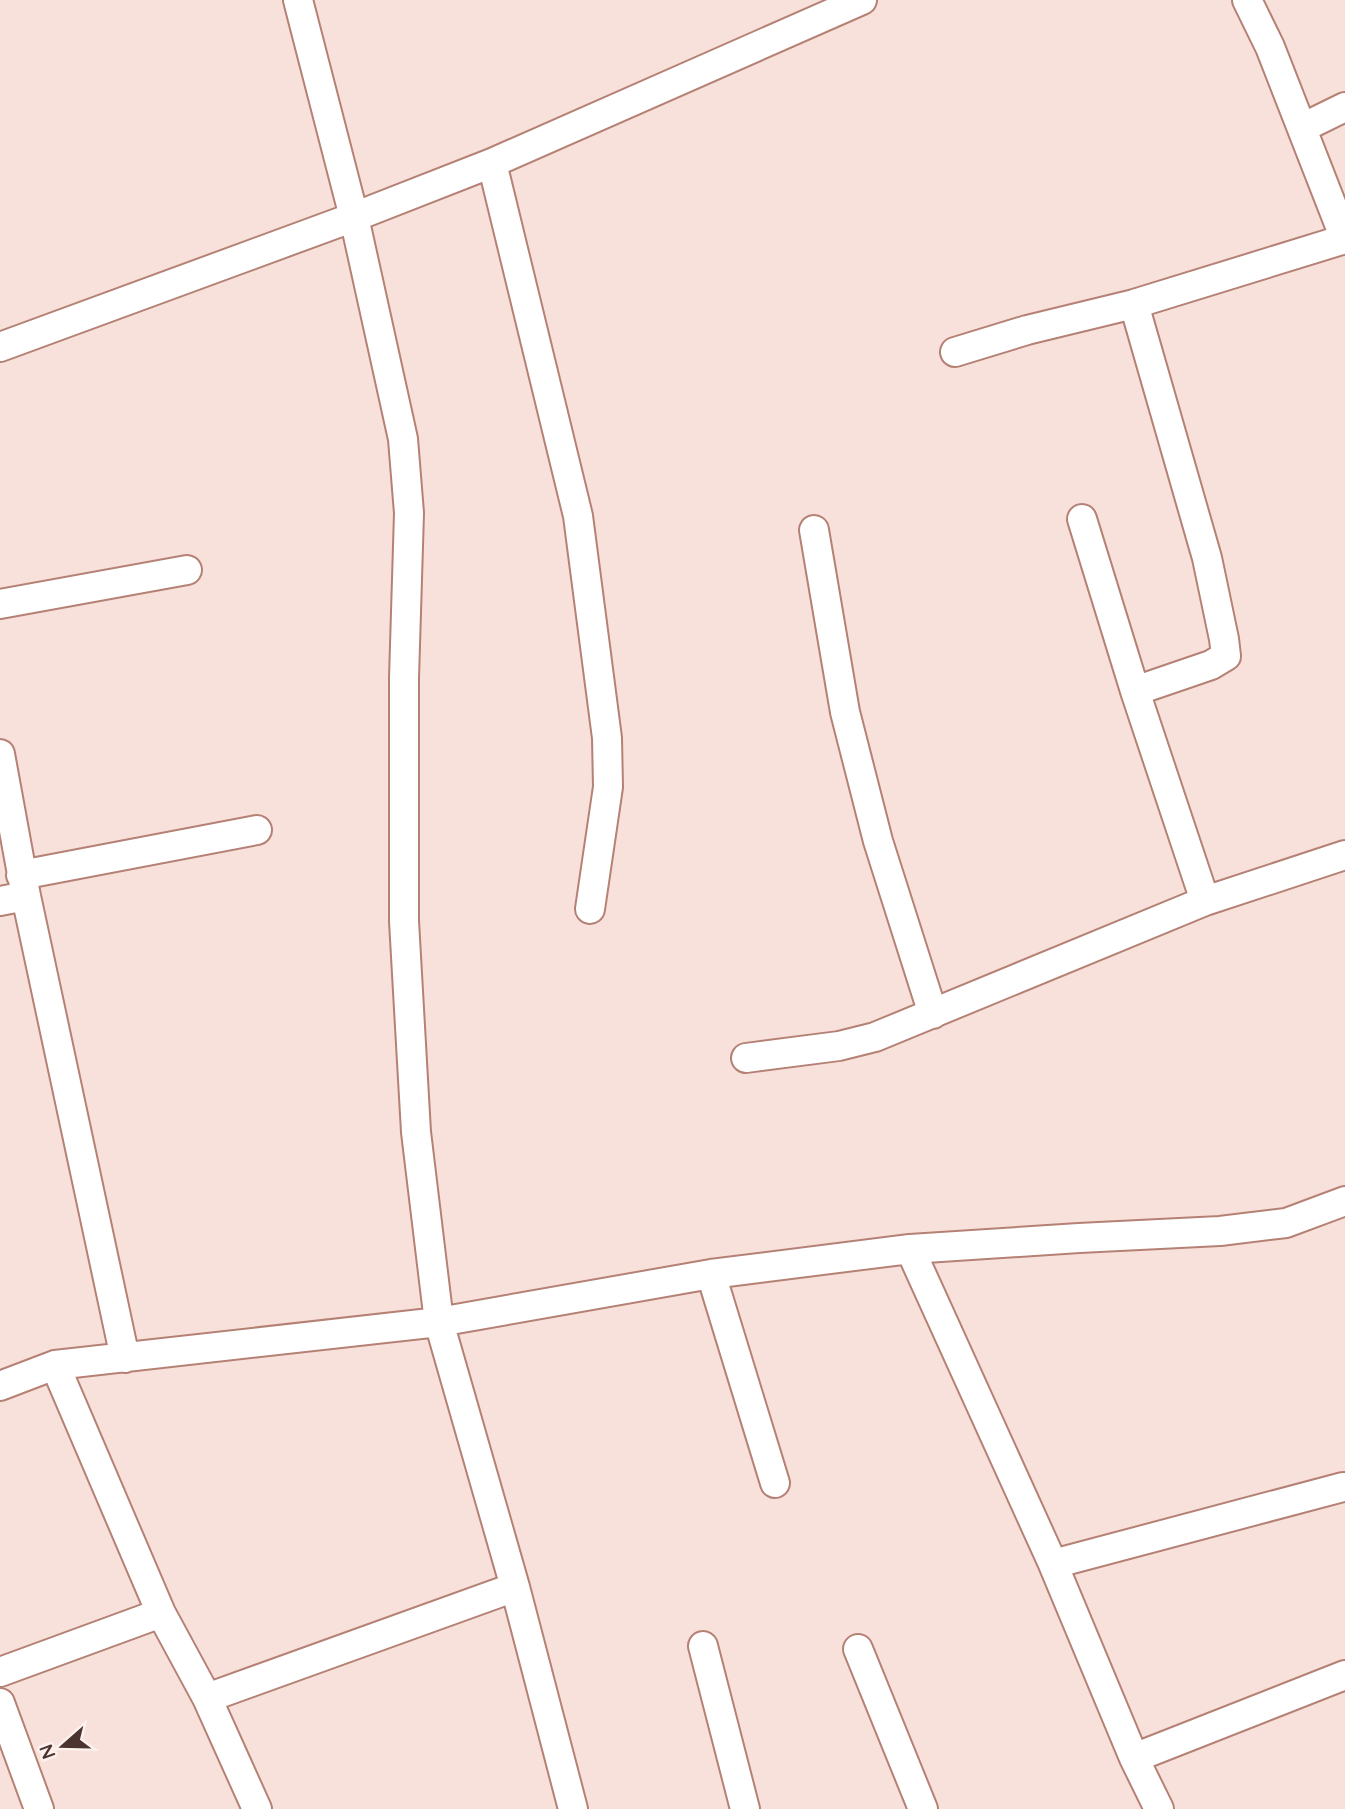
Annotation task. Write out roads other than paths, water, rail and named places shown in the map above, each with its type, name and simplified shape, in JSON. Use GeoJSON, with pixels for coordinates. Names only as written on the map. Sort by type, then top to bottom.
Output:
{"type":"FeatureCollection","features":[{"type":"Feature","properties":{"kind":"street"},"geometry":{"type":"LineString","coordinates":[[298,0],[354,217],[403,439],[409,513],[404,678],[404,921],[416,1132],[439,1322],[515,1587],[573,1809]]}},
{"type":"Feature","properties":{"kind":"street"},"geometry":{"type":"LineString","coordinates":[[0,347],[354,217],[492,163],[862,0]]}},
{"type":"Feature","properties":{"kind":"street"},"geometry":{"type":"LineString","coordinates":[[955,352],[1027,330],[1134,304],[1345,239],[1270,47],[1247,0]]}},
{"type":"Feature","properties":{"kind":"street"},"geometry":{"type":"LineString","coordinates":[[1302,128],[1345,107]]}},
{"type":"Feature","properties":{"kind":"street"},"geometry":{"type":"LineString","coordinates":[[492,163],[580,530],[607,738],[608,787],[590,909]]}},
{"type":"Feature","properties":{"kind":"street"},"geometry":{"type":"LineString","coordinates":[[1134,304],[1207,558],[1226,656],[1210,665],[1135,691]]}},
{"type":"Feature","properties":{"kind":"street"},"geometry":{"type":"LineString","coordinates":[[1082,519],[1135,691],[1205,901]]}},
{"type":"Feature","properties":{"kind":"street"},"geometry":{"type":"LineString","coordinates":[[814,530],[845,712],[878,841],[933,1014]]}},
{"type":"Feature","properties":{"kind":"street"},"geometry":{"type":"LineString","coordinates":[[0,604],[187,570]]}},
{"type":"Feature","properties":{"kind":"street"},"geometry":{"type":"LineString","coordinates":[[0,754],[16,891],[125,1358]]}},
{"type":"Feature","properties":{"kind":"street"},"geometry":{"type":"LineString","coordinates":[[16,891],[257,830]]}},
{"type":"Feature","properties":{"kind":"street"},"geometry":{"type":"LineString","coordinates":[[746,1058],[839,1046],[876,1037],[1205,901],[1345,855]]}},
{"type":"Feature","properties":{"kind":"street"},"geometry":{"type":"LineString","coordinates":[[0,1385],[55,1365],[439,1322],[711,1274],[910,1249],[1220,1231],[1286,1223],[1345,1201]]}},
{"type":"Feature","properties":{"kind":"street"},"geometry":{"type":"LineString","coordinates":[[910,1249],[1053,1564],[1134,1758],[1159,1809]]}},
{"type":"Feature","properties":{"kind":"street"},"geometry":{"type":"LineString","coordinates":[[711,1274],[775,1483]]}},
{"type":"Feature","properties":{"kind":"street"},"geometry":{"type":"LineString","coordinates":[[55,1365],[161,1613],[207,1698],[257,1809]]}},
{"type":"Feature","properties":{"kind":"street"},"geometry":{"type":"LineString","coordinates":[[1053,1564],[1343,1487]]}},
{"type":"Feature","properties":{"kind":"street"},"geometry":{"type":"LineString","coordinates":[[207,1698],[515,1587]]}},
{"type":"Feature","properties":{"kind":"street"},"geometry":{"type":"LineString","coordinates":[[0,1672],[161,1613]]}},
{"type":"Feature","properties":{"kind":"street"},"geometry":{"type":"LineString","coordinates":[[703,1646],[745,1809]]}},
{"type":"Feature","properties":{"kind":"street"},"geometry":{"type":"LineString","coordinates":[[858,1649],[923,1809]]}},
{"type":"Feature","properties":{"kind":"street"},"geometry":{"type":"LineString","coordinates":[[1134,1758],[1345,1675]]}},
{"type":"Feature","properties":{"kind":"street"},"geometry":{"type":"LineString","coordinates":[[0,1703],[39,1809]]}}]}
